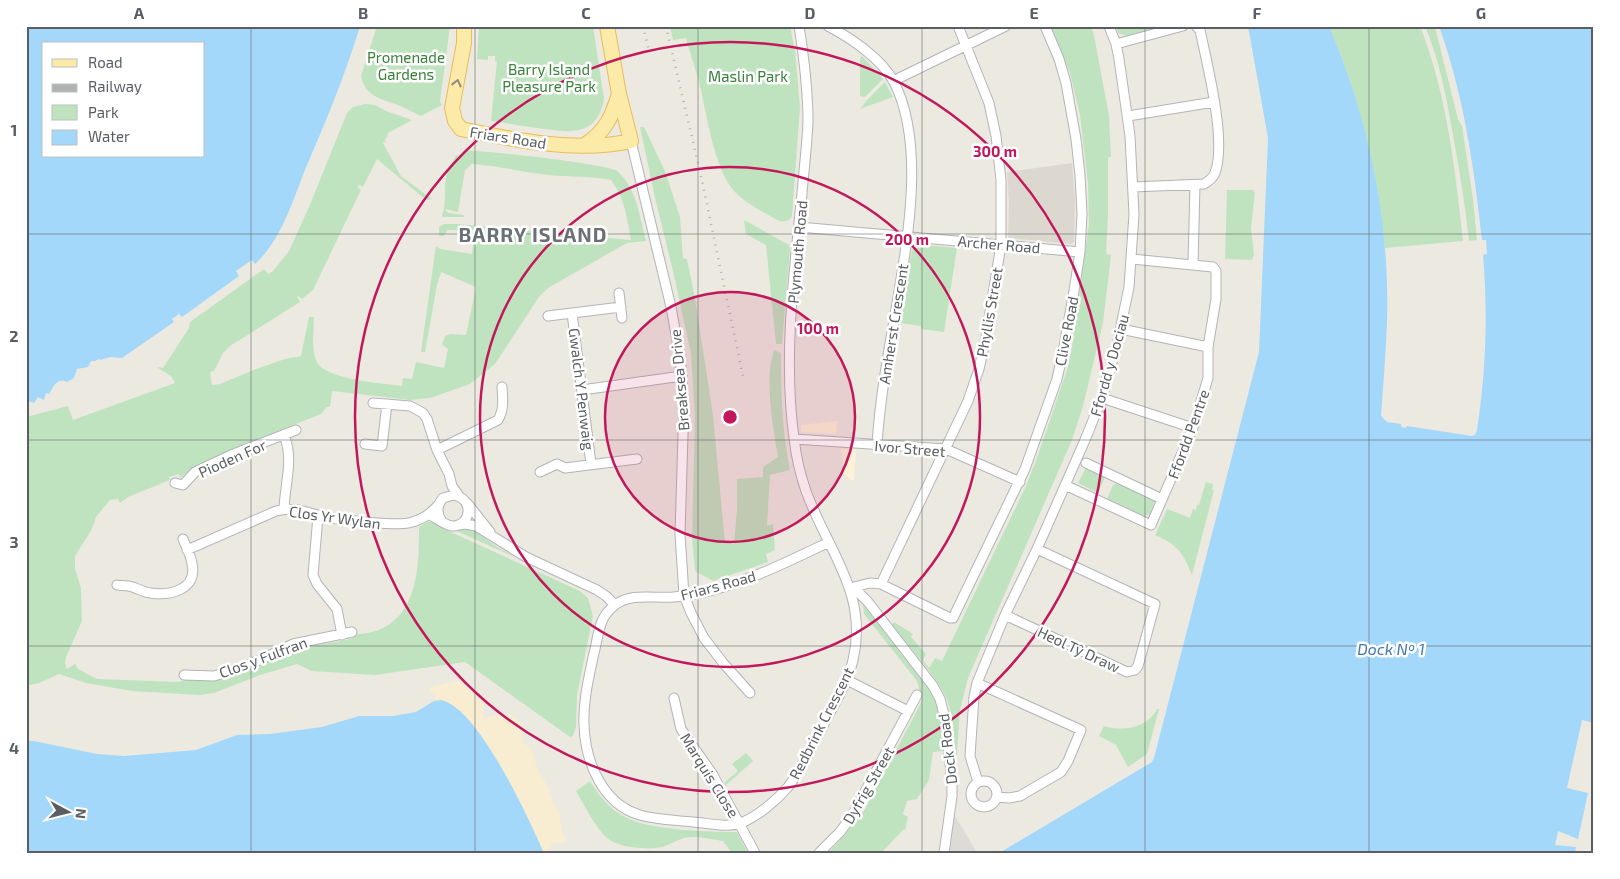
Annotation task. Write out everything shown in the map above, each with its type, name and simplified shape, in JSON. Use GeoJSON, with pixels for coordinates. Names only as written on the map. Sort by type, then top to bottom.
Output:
{"type":"FeatureCollection","features":[{"type":"Feature","properties":{"kind":"main road","name":"Friars Road"},"geometry":{"type":"LineString","coordinates":[[464,26],[464,44],[452,108],[455,121],[461,129],[495,136],[572,146],[591,141],[596,146],[614,145],[630,136]]}},
{"type":"Feature","properties":{"kind":"main road"},"geometry":{"type":"LineString","coordinates":[[606,26],[619,94],[630,136]]}},
{"type":"Feature","properties":{"kind":"main road"},"geometry":{"type":"LineString","coordinates":[[591,141],[610,121],[619,94]]}},
{"type":"Feature","properties":{"kind":"street","name":"Plymouth Road"},"geometry":{"type":"LineString","coordinates":[[799,26],[805,67],[808,123],[789,364],[794,439],[806,492],[850,588]]}},
{"type":"Feature","properties":{"kind":"street","name":"Amherst Crescent"},"geometry":{"type":"LineString","coordinates":[[828,26],[862,47],[875,59],[893,81],[904,110],[910,149],[911,190],[908,236],[880,404],[877,444]]}},
{"type":"Feature","properties":{"kind":"street","name":"Phyllis Street"},"geometry":{"type":"LineString","coordinates":[[881,584],[968,401],[979,369],[986,337],[1001,245],[1001,180],[996,136],[989,103],[958,26]]}},
{"type":"Feature","properties":{"kind":"street"},"geometry":{"type":"LineString","coordinates":[[893,81],[1006,26]]}},
{"type":"Feature","properties":{"kind":"street","name":"Clive Road"},"geometry":{"type":"LineString","coordinates":[[881,584],[953,618],[1020,482],[1057,379],[1080,252],[1082,214],[1076,139],[1066,83],[1059,59],[1045,26]]}},
{"type":"Feature","properties":{"kind":"street","name":"Ffordd y Dociau"},"geometry":{"type":"LineString","coordinates":[[976,683],[1081,730],[1068,762],[1061,772],[1020,796],[1009,798],[997,796],[992,804],[979,807],[972,801],[970,792],[978,782],[970,756],[976,683],[1037,549],[1102,398],[1129,287],[1134,229],[1128,116],[1116,44],[1109,26]]}},
{"type":"Feature","properties":{"kind":"street"},"geometry":{"type":"LineString","coordinates":[[1116,44],[1184,26]]}},
{"type":"Feature","properties":{"kind":"street"},"geometry":{"type":"LineString","coordinates":[[1133,187],[1204,184],[1215,173],[1219,142],[1214,102],[1200,30],[1196,26]]}},
{"type":"Feature","properties":{"kind":"street"},"geometry":{"type":"LineString","coordinates":[[1128,116],[1214,102]]}},
{"type":"Feature","properties":{"kind":"street","name":"Breaksea Drive"},"geometry":{"type":"LineString","coordinates":[[630,136],[675,326],[682,376],[684,426],[680,534],[684,595],[704,638],[750,693]]}},
{"type":"Feature","properties":{"kind":"street"},"geometry":{"type":"LineString","coordinates":[[1193,264],[1195,184]]}},
{"type":"Feature","properties":{"kind":"street","name":"Archer Road"},"geometry":{"type":"LineString","coordinates":[[799,226],[1080,252]]}},
{"type":"Feature","properties":{"kind":"street","name":"Ffordd Pentre"},"geometry":{"type":"LineString","coordinates":[[1065,485],[1151,525],[1193,428],[1208,378],[1208,347],[1216,298],[1216,271],[1213,266],[1132,259]]}},
{"type":"Feature","properties":{"kind":"street"},"geometry":{"type":"LineString","coordinates":[[619,293],[622,318]]}},
{"type":"Feature","properties":{"kind":"street"},"geometry":{"type":"LineString","coordinates":[[548,316],[621,307]]}},
{"type":"Feature","properties":{"kind":"street","name":"Gwalch Y Penwaig"},"geometry":{"type":"LineString","coordinates":[[572,313],[591,464]]}},
{"type":"Feature","properties":{"kind":"street"},"geometry":{"type":"LineString","coordinates":[[1120,329],[1208,347]]}},
{"type":"Feature","properties":{"kind":"street"},"geometry":{"type":"LineString","coordinates":[[582,390],[682,376]]}},
{"type":"Feature","properties":{"kind":"street"},"geometry":{"type":"LineString","coordinates":[[437,450],[498,420],[503,400],[502,387]]}},
{"type":"Feature","properties":{"kind":"street"},"geometry":{"type":"LineString","coordinates":[[1102,398],[1193,428]]}},
{"type":"Feature","properties":{"kind":"street"},"geometry":{"type":"LineString","coordinates":[[373,402],[410,406],[423,413],[427,419],[437,450],[449,474],[452,486],[499,541]]}},
{"type":"Feature","properties":{"kind":"street"},"geometry":{"type":"LineString","coordinates":[[365,444],[382,446],[387,404]]}},
{"type":"Feature","properties":{"kind":"street","name":"Pioden For"},"geometry":{"type":"LineString","coordinates":[[181,487],[195,472],[230,455],[296,430]]}},
{"type":"Feature","properties":{"kind":"street","name":"Pioden For"},"geometry":{"type":"LineString","coordinates":[[284,434],[289,446],[290,458],[284,492],[284,509]]}},
{"type":"Feature","properties":{"kind":"street","name":"Ivor Street"},"geometry":{"type":"LineString","coordinates":[[794,439],[946,449],[1020,482]]}},
{"type":"Feature","properties":{"kind":"street"},"geometry":{"type":"LineString","coordinates":[[540,472],[557,464],[565,468],[637,459]]}},
{"type":"Feature","properties":{"kind":"street"},"geometry":{"type":"LineString","coordinates":[[1086,463],[1162,499]]}},
{"type":"Feature","properties":{"kind":"street"},"geometry":{"type":"LineString","coordinates":[[452,486],[447,496],[430,515],[449,525],[474,525],[547,568],[597,590],[615,605],[607,612],[599,630],[584,704],[584,735],[589,755],[597,778],[608,794],[629,811],[642,816],[665,820],[728,825],[740,823],[755,853]]}},
{"type":"Feature","properties":{"kind":"street"},"geometry":{"type":"LineString","coordinates":[[447,496],[459,496]]}},
{"type":"Feature","properties":{"kind":"street"},"geometry":{"type":"LineString","coordinates":[[458,525],[464,521],[468,514],[466,503]]}},
{"type":"Feature","properties":{"kind":"street"},"geometry":{"type":"LineString","coordinates":[[439,504],[438,511],[441,520]]}},
{"type":"Feature","properties":{"kind":"street","name":"Clos Yr Wylan"},"geometry":{"type":"LineString","coordinates":[[187,550],[284,509],[292,508],[332,519],[400,525],[414,522],[430,515]]}},
{"type":"Feature","properties":{"kind":"street"},"geometry":{"type":"LineString","coordinates":[[318,516],[313,575],[317,584],[337,609],[342,635]]}},
{"type":"Feature","properties":{"kind":"street"},"geometry":{"type":"LineString","coordinates":[[117,586],[129,586],[149,593],[161,594],[184,588],[190,582],[193,574],[193,564],[183,539]]}},
{"type":"Feature","properties":{"kind":"street","name":"Friars Road"},"geometry":{"type":"LineString","coordinates":[[615,605],[632,597],[667,597],[711,589],[763,573],[829,542]]}},
{"type":"Feature","properties":{"kind":"street","name":"Heol Tŷ Draw"},"geometry":{"type":"LineString","coordinates":[[1006,615],[1127,672],[1135,670],[1138,666],[1155,604],[1037,549]]}},
{"type":"Feature","properties":{"kind":"street"},"geometry":{"type":"LineString","coordinates":[[850,588],[870,583],[881,584]]}},
{"type":"Feature","properties":{"kind":"street","name":"Redbrink Crescent"},"geometry":{"type":"LineString","coordinates":[[740,823],[770,804],[792,781],[847,680],[854,658],[857,632],[856,607],[850,588]]}},
{"type":"Feature","properties":{"kind":"street","name":"Dock Road"},"geometry":{"type":"LineString","coordinates":[[850,588],[859,593],[868,602],[933,686],[940,699],[946,722],[952,785],[944,853]]}},
{"type":"Feature","properties":{"kind":"street","name":"Clos y Fulfran"},"geometry":{"type":"LineString","coordinates":[[184,675],[214,676],[262,660],[293,644],[352,632]]}},
{"type":"Feature","properties":{"kind":"street"},"geometry":{"type":"LineString","coordinates":[[847,680],[908,711]]}},
{"type":"Feature","properties":{"kind":"street","name":"Dyfrig Street"},"geometry":{"type":"LineString","coordinates":[[819,853],[834,839],[853,814],[917,695]]}},
{"type":"Feature","properties":{"kind":"street","name":"Marquis Close"},"geometry":{"type":"LineString","coordinates":[[674,698],[681,729],[713,775],[740,823]]}},
{"type":"Feature","properties":{"kind":"street"},"geometry":{"type":"LineString","coordinates":[[978,782],[986,781],[990,783],[996,788],[997,796]]}},
{"type":"Feature","properties":{"kind":"shaded area"},"geometry":{"type":"Polygon","coordinates":[[[1072,163],[1075,201],[1074,242],[1071,244],[1008,238],[1009,202],[1007,172],[1072,163]]]}},
{"type":"Feature","properties":{"kind":"shaded area"},"geometry":{"type":"Polygon","coordinates":[[[837,421],[836,434],[801,432],[801,425],[837,421]]]}},
{"type":"Feature","properties":{"kind":"shaded area"},"geometry":{"type":"Polygon","coordinates":[[[841,449],[856,449],[854,481],[844,474],[841,449]]]}},
{"type":"Feature","properties":{"kind":"shaded area"},"geometry":{"type":"Polygon","coordinates":[[[953,813],[977,853],[948,853],[952,837],[953,813]]]}},
{"type":"Feature","properties":{"kind":"green space","name":"Promenade Gardens"},"geometry":{"type":"Polygon","coordinates":[[[377,26],[450,26],[440,102],[442,105],[421,116],[369,92],[361,76],[377,26]]]}},
{"type":"Feature","properties":{"kind":"green space","name":"Barry Island Pleasure Park"},"geometry":{"type":"Polygon","coordinates":[[[479,26],[593,26],[604,99],[595,121],[588,127],[579,130],[559,131],[491,121],[497,61],[495,61],[495,56],[488,56],[488,60],[477,59],[479,26]]]}},
{"type":"Feature","properties":{"kind":"green space","name":"Maslin Park"},"geometry":{"type":"Polygon","coordinates":[[[670,26],[790,26],[795,51],[800,107],[792,216],[788,220],[778,220],[752,206],[734,191],[727,181],[716,156],[700,86],[686,38],[673,40],[670,26]]]}},
{"type":"Feature","properties":{"kind":"green space"},"geometry":{"type":"Polygon","coordinates":[[[1051,26],[1091,26],[1109,116],[1111,157],[1108,157],[1106,254],[1111,255],[1103,323],[1083,406],[1072,440],[968,678],[960,710],[956,770],[953,726],[950,708],[943,691],[930,671],[891,625],[894,622],[913,634],[911,637],[926,654],[923,660],[929,668],[935,658],[942,661],[1026,486],[1067,370],[1072,347],[1089,224],[1088,184],[1080,115],[1070,73],[1051,26]]]}},
{"type":"Feature","properties":{"kind":"green space"},"geometry":{"type":"Polygon","coordinates":[[[1116,26],[1165,26],[1126,37],[1118,33],[1116,26]]]}},
{"type":"Feature","properties":{"kind":"green space"},"geometry":{"type":"Polygon","coordinates":[[[1329,26],[1420,26],[1437,78],[1449,132],[1463,241],[1385,248],[1372,163],[1358,107],[1329,26]]]}},
{"type":"Feature","properties":{"kind":"green space"},"geometry":{"type":"Polygon","coordinates":[[[1425,26],[1434,26],[1436,31],[1458,119],[1462,126],[1477,240],[1469,241],[1462,185],[1447,103],[1438,64],[1425,26]]]}},
{"type":"Feature","properties":{"kind":"green space"},"geometry":{"type":"Polygon","coordinates":[[[862,56],[883,79],[865,97],[860,96],[860,58],[862,56]]]}},
{"type":"Feature","properties":{"kind":"green space"},"geometry":{"type":"Polygon","coordinates":[[[885,82],[893,97],[860,109],[867,100],[885,82]]]}},
{"type":"Feature","properties":{"kind":"green space"},"geometry":{"type":"Polygon","coordinates":[[[365,104],[375,105],[412,120],[388,133],[384,140],[387,141],[383,143],[401,176],[432,199],[426,200],[377,159],[363,187],[359,185],[357,187],[361,190],[313,290],[302,299],[298,296],[300,302],[230,346],[223,353],[214,371],[210,372],[212,385],[220,384],[285,359],[301,356],[309,317],[314,317],[314,355],[321,367],[330,372],[368,382],[402,386],[403,378],[412,379],[416,362],[444,368],[448,349],[442,345],[445,336],[450,334],[466,335],[476,287],[441,272],[425,352],[421,352],[436,246],[440,249],[472,254],[474,236],[456,230],[447,230],[443,236],[439,236],[439,227],[444,224],[631,240],[625,209],[616,187],[611,180],[588,177],[549,175],[472,164],[465,170],[458,212],[445,209],[448,213],[464,215],[464,217],[443,217],[447,174],[456,155],[458,156],[465,151],[544,158],[593,165],[617,171],[624,178],[633,195],[646,241],[627,243],[548,288],[539,297],[495,364],[470,384],[430,398],[410,400],[332,391],[330,407],[327,407],[321,414],[196,466],[180,478],[179,474],[169,477],[170,480],[128,497],[120,503],[118,499],[110,500],[96,517],[92,529],[75,556],[75,569],[81,588],[82,621],[66,657],[65,664],[67,669],[75,664],[78,669],[97,679],[179,682],[190,678],[198,679],[292,649],[345,640],[353,638],[353,635],[376,631],[390,624],[401,614],[409,601],[417,572],[419,527],[432,521],[442,528],[580,591],[588,598],[593,616],[577,695],[576,727],[573,736],[570,737],[465,662],[375,675],[312,671],[297,664],[260,675],[214,693],[199,695],[132,691],[86,683],[59,674],[39,683],[26,686],[26,417],[68,406],[73,420],[175,383],[171,376],[158,368],[163,368],[189,328],[190,322],[264,269],[268,274],[273,271],[289,251],[347,113],[353,107],[365,104]]]}},
{"type":"Feature","properties":{"kind":"green space"},"geometry":{"type":"Polygon","coordinates":[[[640,127],[644,127],[665,171],[680,217],[683,258],[687,259],[695,298],[713,415],[725,543],[734,544],[737,479],[763,477],[763,467],[778,457],[770,403],[770,375],[774,350],[781,353],[782,412],[790,470],[770,475],[767,526],[773,524],[775,550],[766,554],[768,562],[713,581],[695,571],[692,538],[695,418],[691,354],[640,127]]]}},
{"type":"Feature","properties":{"kind":"green space"},"geometry":{"type":"Polygon","coordinates":[[[1227,190],[1253,190],[1255,193],[1251,228],[1254,255],[1252,260],[1225,259],[1227,190]]]}},
{"type":"Feature","properties":{"kind":"green space"},"geometry":{"type":"Polygon","coordinates":[[[744,220],[789,245],[782,344],[776,344],[766,245],[746,234],[744,220]]]}},
{"type":"Feature","properties":{"kind":"green space"},"geometry":{"type":"Polygon","coordinates":[[[913,244],[957,248],[944,332],[921,329],[921,326],[900,323],[913,244]]]}},
{"type":"Feature","properties":{"kind":"green space"},"geometry":{"type":"Polygon","coordinates":[[[1086,468],[1105,477],[1098,493],[1078,483],[1086,468]]]}},
{"type":"Feature","properties":{"kind":"green space"},"geometry":{"type":"Polygon","coordinates":[[[1206,482],[1213,484],[1212,490],[1214,490],[1192,575],[1179,550],[1155,535],[1167,509],[1190,518],[1193,509],[1196,510],[1197,505],[1199,505],[1206,482]]]}},
{"type":"Feature","properties":{"kind":"green space"},"geometry":{"type":"Polygon","coordinates":[[[1117,483],[1155,501],[1150,514],[1144,516],[1107,499],[1113,485],[1117,483]]]}},
{"type":"Feature","properties":{"kind":"green space"},"geometry":{"type":"Polygon","coordinates":[[[469,527],[497,547],[519,559],[450,528],[469,527]]]}},
{"type":"Feature","properties":{"kind":"green space"},"geometry":{"type":"Polygon","coordinates":[[[863,603],[928,683],[938,701],[943,726],[944,751],[933,752],[929,780],[917,799],[907,801],[903,814],[908,817],[905,830],[881,853],[828,853],[865,809],[922,701],[917,681],[864,614],[863,603]]]}},
{"type":"Feature","properties":{"kind":"green space"},"geometry":{"type":"Polygon","coordinates":[[[1159,709],[1147,754],[1128,767],[1116,745],[1099,736],[1104,726],[1119,729],[1134,727],[1147,721],[1159,709]]]}},
{"type":"Feature","properties":{"kind":"green space"},"geometry":{"type":"Polygon","coordinates":[[[746,753],[753,761],[725,786],[725,782],[738,771],[732,764],[746,753]]]}},
{"type":"Feature","properties":{"kind":"green space"},"geometry":{"type":"Polygon","coordinates":[[[590,781],[606,803],[629,819],[639,823],[666,828],[737,832],[748,853],[732,853],[723,841],[698,837],[684,838],[656,848],[641,848],[617,844],[601,832],[576,791],[590,781]]]}},
{"type":"Feature","properties":{"kind":"sand"},"geometry":{"type":"Polygon","coordinates":[[[461,680],[473,690],[484,705],[482,713],[485,719],[492,716],[510,715],[516,718],[522,727],[523,743],[530,747],[539,773],[547,785],[552,800],[559,812],[562,832],[566,839],[564,843],[554,843],[545,853],[492,853],[434,701],[436,697],[430,691],[430,687],[461,680]]]}},
{"type":"Feature","properties":{"kind":"water"},"geometry":{"type":"Polygon","coordinates":[[[26,26],[360,26],[341,81],[290,208],[279,232],[264,254],[255,264],[252,260],[236,271],[239,276],[182,317],[179,314],[172,319],[174,322],[122,358],[111,357],[91,361],[88,367],[77,369],[74,378],[67,382],[58,382],[49,394],[46,393],[44,400],[38,397],[34,403],[26,400],[26,26]]]}},
{"type":"Feature","properties":{"kind":"water","name":"Dock Nº 1"},"geometry":{"type":"Polygon","coordinates":[[[1248,26],[1329,26],[1343,62],[1366,134],[1381,208],[1387,284],[1387,334],[1381,416],[1387,422],[1401,424],[1401,427],[1406,428],[1407,426],[1472,436],[1475,435],[1477,430],[1484,364],[1485,299],[1483,255],[1487,254],[1486,240],[1482,240],[1467,132],[1448,52],[1439,26],[1594,26],[1594,723],[1582,720],[1567,788],[1588,793],[1578,839],[1558,831],[1555,845],[1576,847],[1575,853],[999,853],[1152,762],[1154,758],[1259,352],[1268,138],[1248,26]]]}},
{"type":"Feature","properties":{"kind":"water"},"geometry":{"type":"Polygon","coordinates":[[[441,700],[455,707],[471,722],[486,743],[515,791],[544,853],[26,853],[26,741],[97,754],[124,756],[196,750],[237,735],[270,734],[322,727],[359,716],[393,716],[416,712],[434,701],[441,700]]]}},
{"type":"Feature","properties":{"kind":"railway"},"geometry":{"type":"LineString","coordinates":[[643,26],[649,51]]}},
{"type":"Feature","properties":{"kind":"railway"},"geometry":{"type":"LineString","coordinates":[[666,26],[701,176],[744,381]]}},
{"type":"Feature","properties":{"kind":"district","name":"BARRY ISLAND"},"geometry":{"type":"Point","coordinates":[533,234]}}]}
